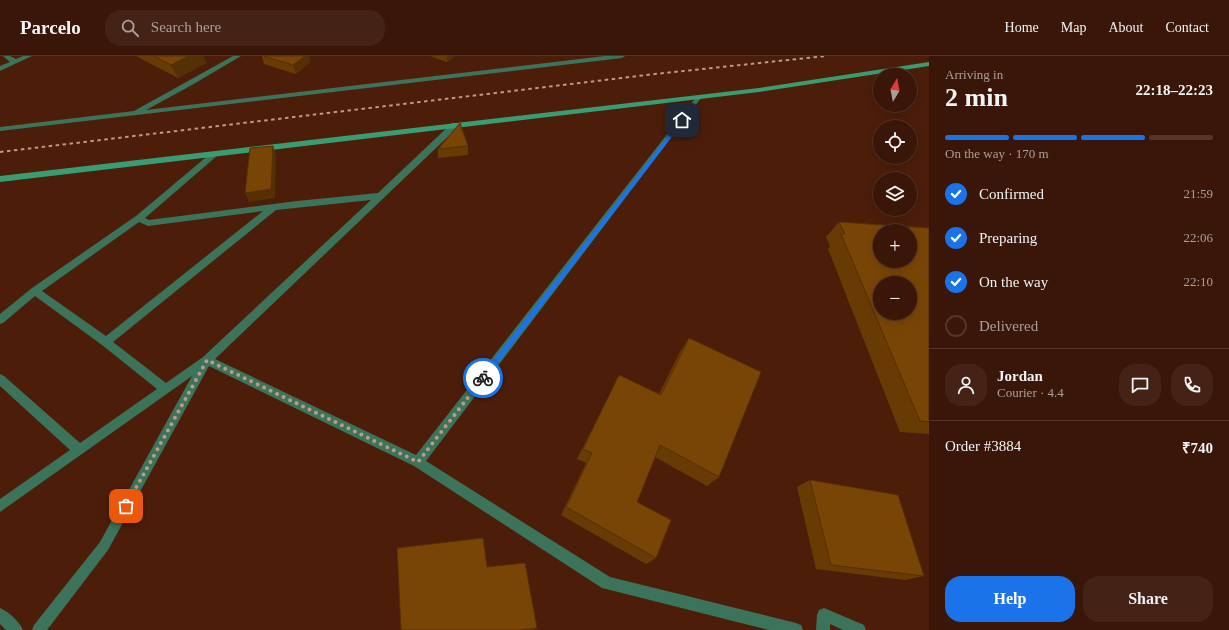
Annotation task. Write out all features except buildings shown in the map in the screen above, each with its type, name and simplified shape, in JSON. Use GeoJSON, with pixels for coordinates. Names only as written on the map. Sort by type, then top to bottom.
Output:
{"type":"FeatureCollection","features":[{"type":"Feature","properties":{"kind":"street"},"geometry":{"type":"LineString","coordinates":[[6,56],[15,62]]}},
{"type":"Feature","properties":{"kind":"street"},"geometry":{"type":"LineString","coordinates":[[0,69],[29,56]]}},
{"type":"Feature","properties":{"kind":"street"},"geometry":{"type":"LineString","coordinates":[[132,115],[238,56]]}},
{"type":"Feature","properties":{"kind":"street"},"geometry":{"type":"LineString","coordinates":[[0,129],[132,115],[622,56]]}},
{"type":"Feature","properties":{"kind":"street"},"geometry":{"type":"LineString","coordinates":[[0,179],[759,90],[929,64]]}},
{"type":"Feature","properties":{"kind":"street"},"geometry":{"type":"LineString","coordinates":[[418,462],[699,97]]}},
{"type":"Feature","properties":{"kind":"street"},"geometry":{"type":"LineString","coordinates":[[0,506],[207,360],[455,125]]}},
{"type":"Feature","properties":{"kind":"street"},"geometry":{"type":"LineString","coordinates":[[0,320],[35,291],[138,218],[214,155]]}},
{"type":"Feature","properties":{"kind":"street"},"geometry":{"type":"LineString","coordinates":[[138,218],[148,223],[274,207],[380,196]]}},
{"type":"Feature","properties":{"kind":"street"},"geometry":{"type":"LineString","coordinates":[[106,342],[274,207]]}},
{"type":"Feature","properties":{"kind":"street"},"geometry":{"type":"LineString","coordinates":[[35,291],[106,342],[165,390]]}},
{"type":"Feature","properties":{"kind":"street"},"geometry":{"type":"LineString","coordinates":[[207,360],[418,462],[606,583],[796,630]]}},
{"type":"Feature","properties":{"kind":"street"},"geometry":{"type":"LineString","coordinates":[[39,630],[104,546],[207,360]]}},
{"type":"Feature","properties":{"kind":"street"},"geometry":{"type":"LineString","coordinates":[[0,379],[79,450]]}},
{"type":"Feature","properties":{"kind":"street"},"geometry":{"type":"LineString","coordinates":[[0,615],[16,630]]}},
{"type":"Feature","properties":{"kind":"street"},"geometry":{"type":"LineString","coordinates":[[818,630],[824,615]]}},
{"type":"Feature","properties":{"kind":"street"},"geometry":{"type":"LineString","coordinates":[[823,630],[824,615]]}},
{"type":"Feature","properties":{"kind":"street"},"geometry":{"type":"LineString","coordinates":[[824,615],[858,630]]}},
{"type":"Feature","properties":{"kind":"railway"},"geometry":{"type":"LineString","coordinates":[[0,152],[655,74],[826,56]]}},
{"type":"Feature","properties":{"kind":"way so far"},"geometry":{"type":"LineString","coordinates":[[126,506],[207,360],[418,462],[483,378]]}},
{"type":"Feature","properties":{"kind":"route"},"geometry":{"type":"LineString","coordinates":[[483,378],[682,120]]}}]}
